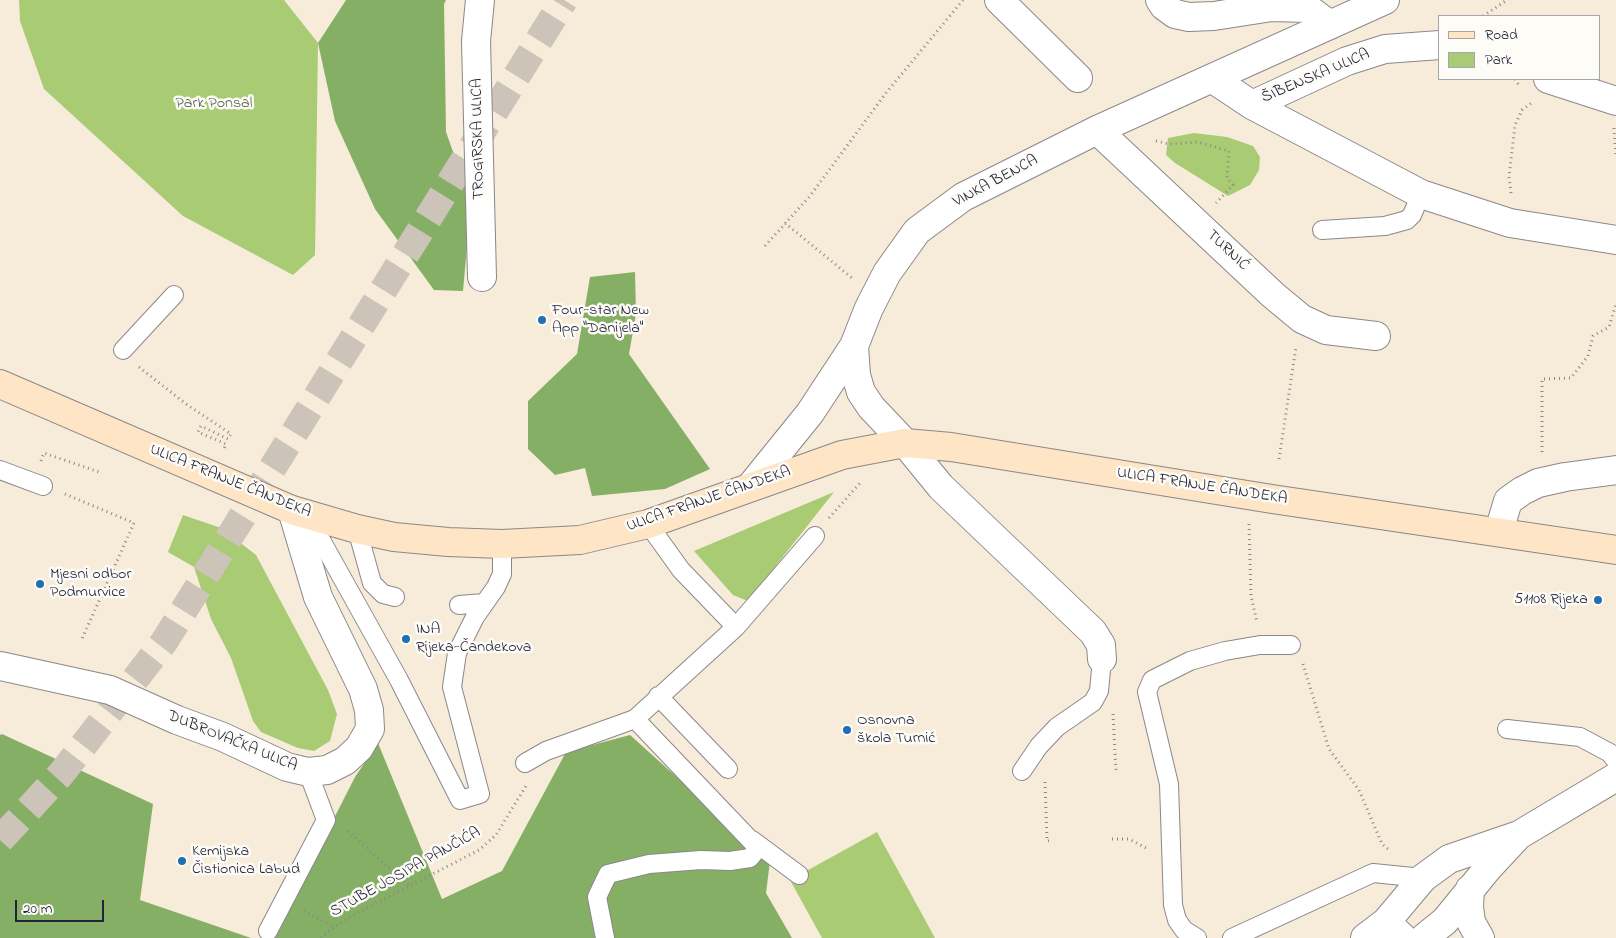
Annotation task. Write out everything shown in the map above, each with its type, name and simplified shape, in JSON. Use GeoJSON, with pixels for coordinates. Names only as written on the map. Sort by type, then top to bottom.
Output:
{"type":"FeatureCollection","features":[{"type":"Feature","properties":{"kind":"street","name":"TROGIRSKA ULICA"},"geometry":{"type":"LineString","coordinates":[[480,0],[476,41],[482,277]]}},
{"type":"Feature","properties":{"kind":"street"},"geometry":{"type":"LineString","coordinates":[[998,0],[1078,78]]}},
{"type":"Feature","properties":{"kind":"street"},"geometry":{"type":"LineString","coordinates":[[1160,0],[1174,14],[1189,18],[1272,7],[1307,8],[1330,25]]}},
{"type":"Feature","properties":{"kind":"street","name":"VINKA BENCA"},"geometry":{"type":"LineString","coordinates":[[751,486],[810,413],[854,346],[869,308],[887,273],[917,231],[963,197],[1097,130],[1385,0]]}},
{"type":"Feature","properties":{"kind":"street","name":"ŠIBENSKA ULICA"},"geometry":{"type":"LineString","coordinates":[[1252,105],[1354,58],[1385,48],[1438,45]]}},
{"type":"Feature","properties":{"kind":"street"},"geometry":{"type":"LineString","coordinates":[[1213,79],[1252,105],[1421,194],[1510,222],[1616,240]]}},
{"type":"Feature","properties":{"kind":"street"},"geometry":{"type":"LineString","coordinates":[[1550,80],[1615,111]]}},
{"type":"Feature","properties":{"kind":"street","name":"TURNIĆ"},"geometry":{"type":"LineString","coordinates":[[1097,130],[1273,295],[1302,319],[1326,330],[1376,336]]}},
{"type":"Feature","properties":{"kind":"street"},"geometry":{"type":"LineString","coordinates":[[854,346],[856,375],[861,392],[871,407],[905,443],[941,486],[1093,632],[1100,645],[1102,659]]}},
{"type":"Feature","properties":{"kind":"street","name":"ULICA FRANJE ČANDEKA"},"geometry":{"type":"LineString","coordinates":[[0,384],[299,512],[357,529],[394,537],[502,544],[580,540],[648,524],[842,454],[905,443],[951,447],[1272,499],[1499,531],[1616,550]]}},
{"type":"Feature","properties":{"kind":"street"},"geometry":{"type":"LineString","coordinates":[[1499,531],[1508,501],[1522,491],[1538,483],[1616,470]]}},
{"type":"Feature","properties":{"kind":"street","name":"DUBROVAČKA ULICA"},"geometry":{"type":"LineString","coordinates":[[1,665],[110,690],[177,720],[223,737],[287,767],[308,772],[327,770],[345,761],[359,748],[370,730],[369,710],[363,688],[318,597],[299,512]]}},
{"type":"Feature","properties":{"kind":"street"},"geometry":{"type":"LineString","coordinates":[[1385,933],[1423,878],[1449,859],[1519,835],[1616,777]]}},
{"type":"Feature","properties":{"kind":"street"},"geometry":{"type":"LineString","coordinates":[[1424,938],[1445,921],[1470,889],[1519,835]]}},
{"type":"Feature","properties":{"kind":"street"},"geometry":{"type":"LineString","coordinates":[[1470,889],[1469,907],[1471,922],[1480,938]]}},
{"type":"Feature","properties":{"kind":"lane"},"geometry":{"type":"LineString","coordinates":[[1322,230],[1385,226],[1407,220],[1412,215],[1421,194]]}},
{"type":"Feature","properties":{"kind":"lane"},"geometry":{"type":"LineString","coordinates":[[123,350],[174,295]]}},
{"type":"Feature","properties":{"kind":"lane"},"geometry":{"type":"LineString","coordinates":[[0,470],[43,486]]}},
{"type":"Feature","properties":{"kind":"lane"},"geometry":{"type":"LineString","coordinates":[[299,512],[399,680],[460,800],[480,794],[452,687],[457,653],[502,574],[502,544]]}},
{"type":"Feature","properties":{"kind":"lane"},"geometry":{"type":"LineString","coordinates":[[648,524],[682,570],[736,627]]}},
{"type":"Feature","properties":{"kind":"lane"},"geometry":{"type":"LineString","coordinates":[[357,529],[372,584],[383,594],[395,597]]}},
{"type":"Feature","properties":{"kind":"lane"},"geometry":{"type":"LineString","coordinates":[[526,763],[546,751],[635,719],[658,696],[736,627],[815,536]]}},
{"type":"Feature","properties":{"kind":"lane"},"geometry":{"type":"LineString","coordinates":[[459,605],[484,603]]}},
{"type":"Feature","properties":{"kind":"lane"},"geometry":{"type":"LineString","coordinates":[[1197,938],[1184,930],[1177,920],[1173,905],[1169,784],[1147,692],[1152,680],[1190,661],[1225,651],[1260,646],[1291,645]]}},
{"type":"Feature","properties":{"kind":"lane"},"geometry":{"type":"LineString","coordinates":[[1022,771],[1044,740],[1057,727],[1093,702],[1098,691],[1102,659]]}},
{"type":"Feature","properties":{"kind":"lane"},"geometry":{"type":"LineString","coordinates":[[658,696],[728,769]]}},
{"type":"Feature","properties":{"kind":"lane"},"geometry":{"type":"LineString","coordinates":[[605,938],[597,897],[608,874],[649,864],[701,860],[730,861],[750,858],[758,848],[635,719]]}},
{"type":"Feature","properties":{"kind":"lane"},"geometry":{"type":"LineString","coordinates":[[1507,729],[1580,737],[1610,752],[1616,761]]}},
{"type":"Feature","properties":{"kind":"lane"},"geometry":{"type":"LineString","coordinates":[[268,931],[326,820],[308,772]]}},
{"type":"Feature","properties":{"kind":"lane"},"geometry":{"type":"LineString","coordinates":[[752,840],[799,875]]}},
{"type":"Feature","properties":{"kind":"lane"},"geometry":{"type":"LineString","coordinates":[[1232,938],[1373,873],[1423,878]]}},
{"type":"Feature","properties":{"kind":"path"},"geometry":{"type":"LineString","coordinates":[[766,246],[810,196],[886,93],[963,0]]}},
{"type":"Feature","properties":{"kind":"path"},"geometry":{"type":"LineString","coordinates":[[1484,15],[1507,0]]}},
{"type":"Feature","properties":{"kind":"path"},"geometry":{"type":"LineString","coordinates":[[1511,200],[1509,177],[1515,125],[1522,110],[1534,102]]}},
{"type":"Feature","properties":{"kind":"path"},"geometry":{"type":"LineString","coordinates":[[1615,111],[1616,155]]}},
{"type":"Feature","properties":{"kind":"path"},"geometry":{"type":"LineString","coordinates":[[1156,141],[1169,144],[1198,142],[1229,151],[1227,178],[1233,185],[1216,203]]}},
{"type":"Feature","properties":{"kind":"path"},"geometry":{"type":"LineString","coordinates":[[785,223],[860,284]]}},
{"type":"Feature","properties":{"kind":"path"},"geometry":{"type":"LineString","coordinates":[[1542,445],[1542,379],[1571,378],[1588,356],[1593,336],[1609,327],[1616,304]]}},
{"type":"Feature","properties":{"kind":"path"},"geometry":{"type":"LineString","coordinates":[[1279,459],[1298,337]]}},
{"type":"Feature","properties":{"kind":"path"},"geometry":{"type":"LineString","coordinates":[[123,350],[136,364],[186,404],[231,434],[228,439],[201,426],[198,432],[226,444],[222,452]]}},
{"type":"Feature","properties":{"kind":"path"},"geometry":{"type":"LineString","coordinates":[[38,468],[44,453],[99,472]]}},
{"type":"Feature","properties":{"kind":"path"},"geometry":{"type":"LineString","coordinates":[[842,501],[859,483]]}},
{"type":"Feature","properties":{"kind":"path"},"geometry":{"type":"LineString","coordinates":[[43,486],[134,523],[81,641]]}},
{"type":"Feature","properties":{"kind":"path"},"geometry":{"type":"LineString","coordinates":[[1248,517],[1251,596],[1257,622]]}},
{"type":"Feature","properties":{"kind":"path"},"geometry":{"type":"LineString","coordinates":[[1306,669],[1318,722],[1329,749],[1359,790],[1382,844],[1392,854]]}},
{"type":"Feature","properties":{"kind":"path"},"geometry":{"type":"LineString","coordinates":[[1098,691],[1113,710],[1116,772]]}},
{"type":"Feature","properties":{"kind":"path"},"geometry":{"type":"LineString","coordinates":[[1044,740],[1047,841],[1052,840]]}},
{"type":"Feature","properties":{"kind":"path","name":"STUBE JOSIPA PANČIĆA"},"geometry":{"type":"LineString","coordinates":[[321,938],[334,927],[479,850],[496,835],[546,751]]}},
{"type":"Feature","properties":{"kind":"path"},"geometry":{"type":"LineString","coordinates":[[326,820],[348,831],[410,887]]}},
{"type":"Feature","properties":{"kind":"path"},"geometry":{"type":"LineString","coordinates":[[1112,839],[1129,839]]}},
{"type":"Feature","properties":{"kind":"path"},"geometry":{"type":"LineString","coordinates":[[295,880],[314,891],[303,911],[334,927]]}},
{"type":"Feature","properties":{"kind":"green space","name":"Park Ponsal"},"geometry":{"type":"Polygon","coordinates":[[[19,0],[284,0],[318,43],[315,255],[293,275],[183,216],[44,89],[20,21],[19,0]]]}},
{"type":"Feature","properties":{"kind":"green space"},"geometry":{"type":"Polygon","coordinates":[[[346,0],[446,0],[444,4],[446,132],[471,202],[463,291],[434,290],[375,209],[335,121],[318,43],[346,0]]]}},
{"type":"Feature","properties":{"kind":"green space"},"geometry":{"type":"Polygon","coordinates":[[[1194,133],[1227,137],[1253,146],[1260,157],[1259,170],[1250,185],[1228,196],[1175,163],[1166,155],[1168,138],[1194,133]]]}},
{"type":"Feature","properties":{"kind":"green space"},"geometry":{"type":"Polygon","coordinates":[[[635,272],[636,314],[629,354],[710,469],[665,489],[592,496],[585,468],[555,475],[528,449],[528,401],[577,354],[590,277],[635,272]]]}},
{"type":"Feature","properties":{"kind":"green space"},"geometry":{"type":"Polygon","coordinates":[[[834,492],[748,601],[733,595],[694,551],[834,492]]]}},
{"type":"Feature","properties":{"kind":"green space"},"geometry":{"type":"Polygon","coordinates":[[[183,515],[221,528],[256,555],[328,690],[337,714],[330,741],[314,751],[298,748],[261,732],[253,721],[231,658],[211,619],[194,567],[168,552],[183,515]]]}},
{"type":"Feature","properties":{"kind":"green space"},"geometry":{"type":"Polygon","coordinates":[[[2,734],[153,804],[140,900],[251,938],[0,938],[0,735],[2,734]]]}},
{"type":"Feature","properties":{"kind":"green space"},"geometry":{"type":"Polygon","coordinates":[[[630,735],[770,861],[766,893],[792,938],[273,938],[355,777],[378,743],[442,899],[502,871],[566,752],[630,735]]]}},
{"type":"Feature","properties":{"kind":"green space"},"geometry":{"type":"Polygon","coordinates":[[[877,832],[935,938],[822,938],[790,880],[877,832]]]}},
{"type":"Feature","properties":{"kind":"tunnel"},"geometry":{"type":"LineString","coordinates":[[0,840],[61,774],[164,642],[564,0]]}},
{"type":"Feature","properties":{"kind":"place","name":"Four-star New App \"Danijela\""},"geometry":{"type":"Point","coordinates":[542,320]}},
{"type":"Feature","properties":{"kind":"place","name":"Mjesni odbor Podmurvice"},"geometry":{"type":"Point","coordinates":[40,584]}},
{"type":"Feature","properties":{"kind":"place","name":"51108 Rijeka"},"geometry":{"type":"Point","coordinates":[1598,600]}},
{"type":"Feature","properties":{"kind":"place","name":"INA Rijeka-Čandekova"},"geometry":{"type":"Point","coordinates":[406,639]}},
{"type":"Feature","properties":{"kind":"place","name":"Osnovna škola Turnić"},"geometry":{"type":"Point","coordinates":[847,730]}},
{"type":"Feature","properties":{"kind":"place","name":"Kemijska Čistionica Labud"},"geometry":{"type":"Point","coordinates":[182,861]}}]}
